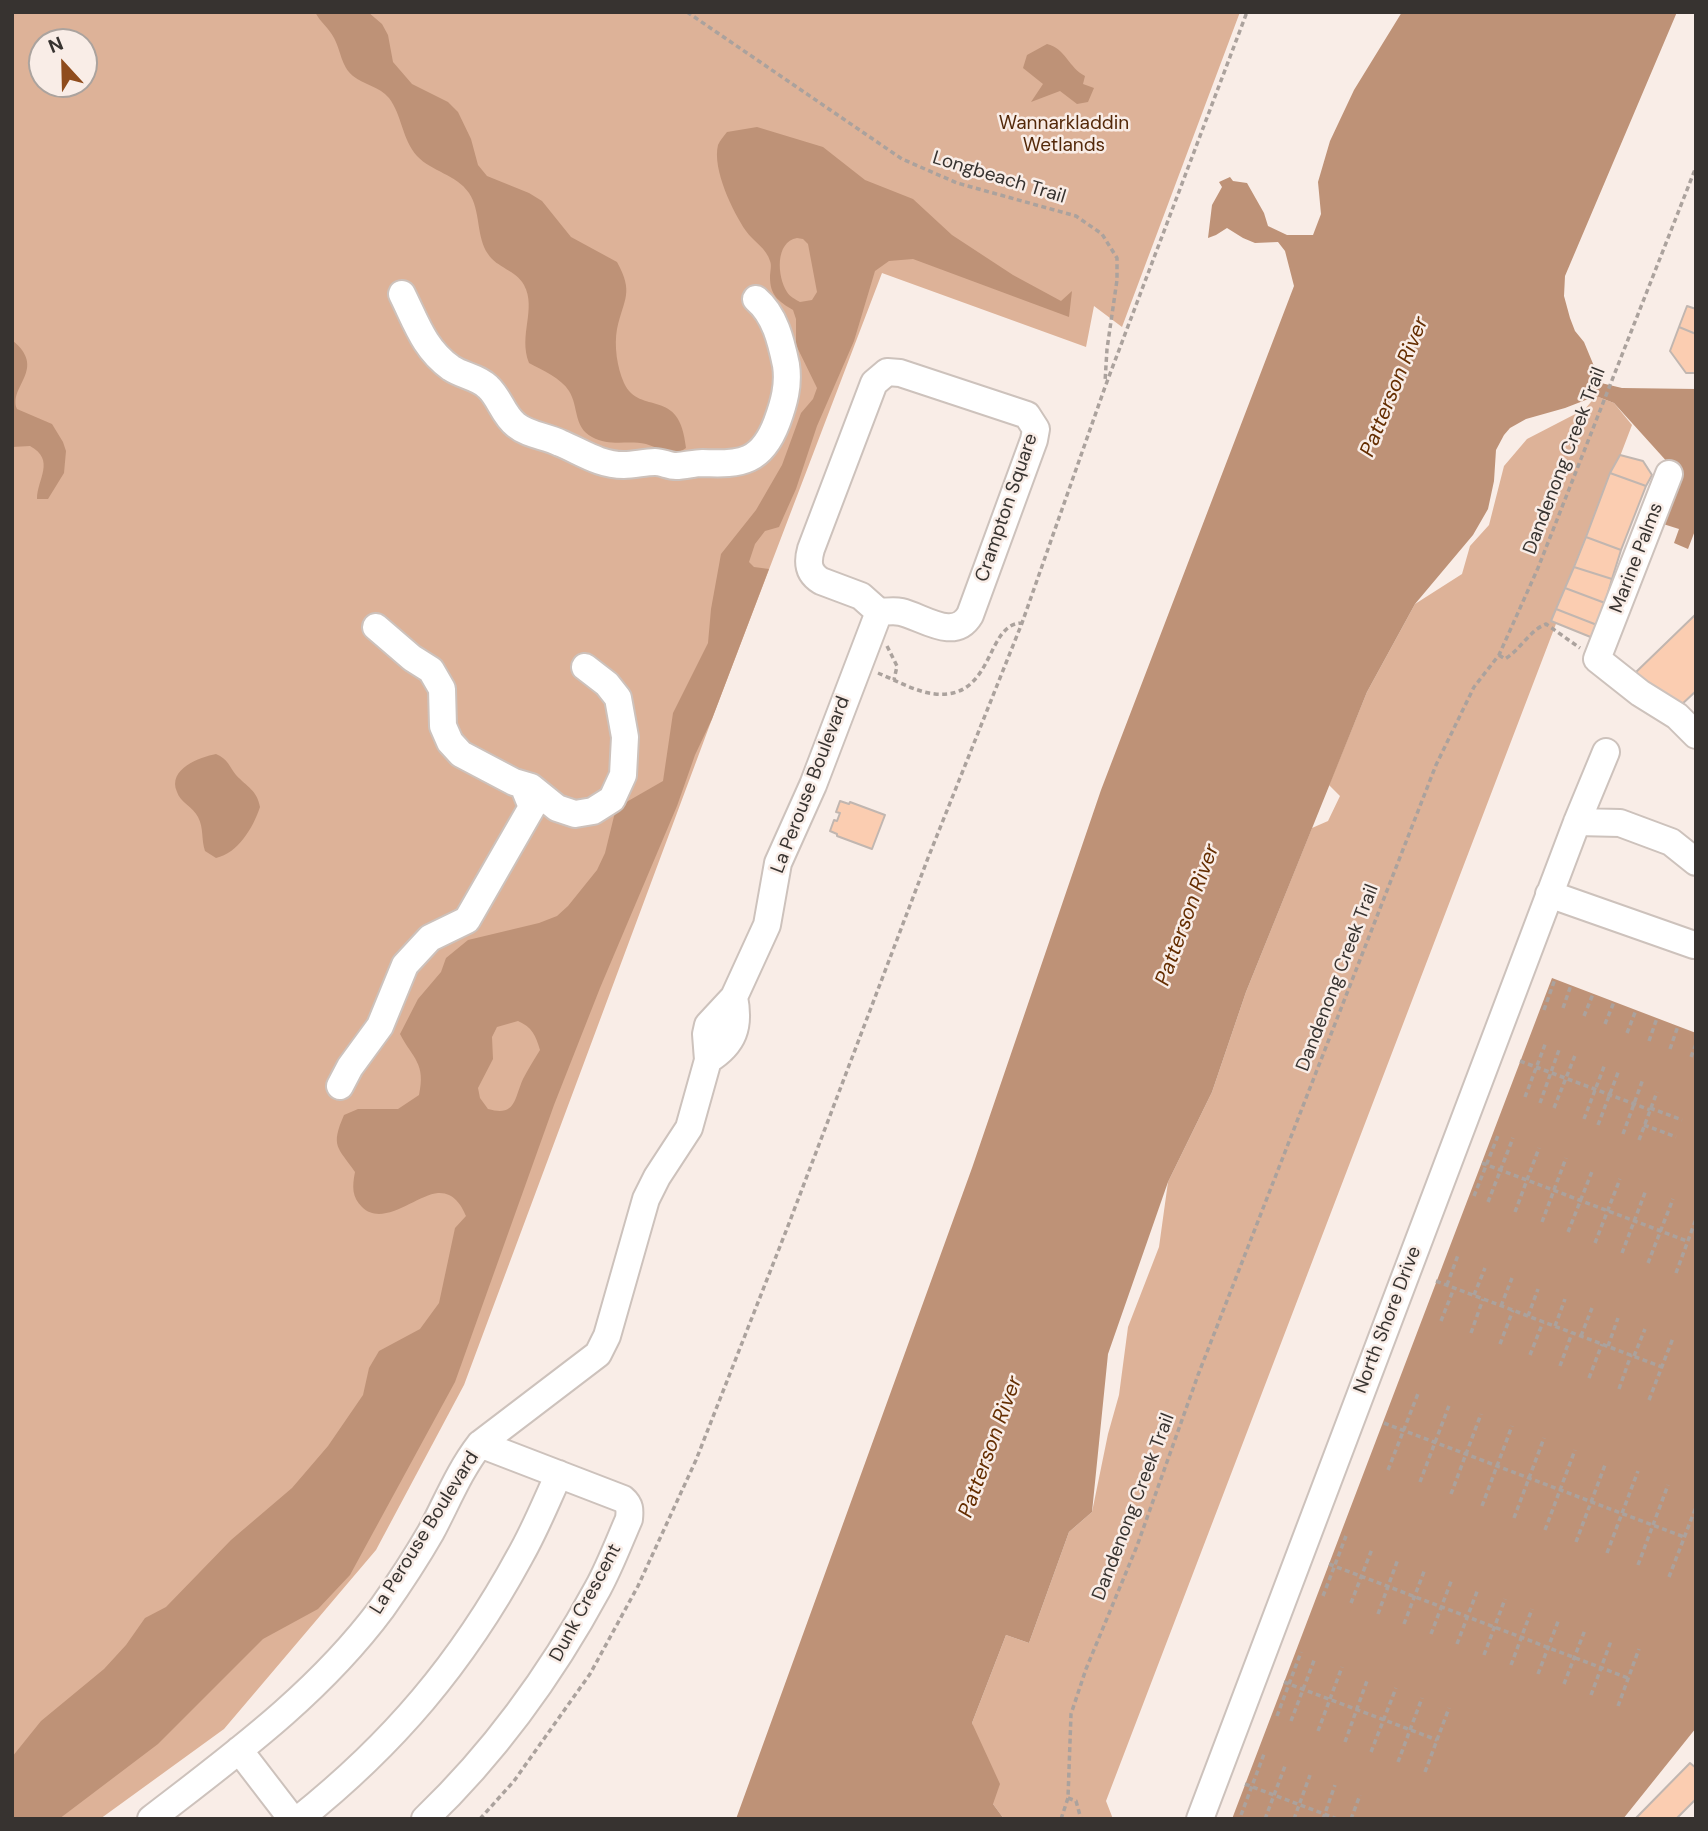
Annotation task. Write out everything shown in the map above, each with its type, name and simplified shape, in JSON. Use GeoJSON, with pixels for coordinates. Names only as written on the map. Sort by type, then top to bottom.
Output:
{"type":"FeatureCollection","features":[{"type":"Feature","properties":{"kind":"street"},"geometry":{"type":"LineString","coordinates":[[402,294],[415,326],[437,357],[458,372],[480,380],[491,389],[505,414],[517,426],[531,434],[561,443],[601,463],[621,465],[655,462],[674,466],[700,463],[736,464],[755,455],[768,443],[782,409],[787,389],[787,372],[780,339],[773,322],[764,306],[756,299]]}},
{"type":"Feature","properties":{"kind":"street","name":"Crampton Square"},"geometry":{"type":"LineString","coordinates":[[887,372],[896,372],[1029,417],[1036,429],[1034,440],[968,619],[950,629],[898,611],[874,624],[861,596],[814,577],[808,563],[876,379],[887,372]]}},
{"type":"Feature","properties":{"kind":"street","name":"Marine Palms"},"geometry":{"type":"LineString","coordinates":[[1600,650],[1669,474]]}},
{"type":"Feature","properties":{"kind":"street","name":"La Perouse Boulevard"},"geometry":{"type":"LineString","coordinates":[[151,1819],[312,1689],[382,1608],[431,1532],[466,1462],[480,1444],[598,1354],[607,1336],[646,1199],[689,1128],[708,1060],[725,1048],[734,1035],[737,1018],[734,997],[768,923],[780,856],[813,785],[874,624]]}},
{"type":"Feature","properties":{"kind":"street"},"geometry":{"type":"LineString","coordinates":[[376,627],[412,658],[431,670],[442,688],[443,726],[450,742],[461,754],[541,795],[556,808],[575,814],[593,811],[611,799],[623,775],[625,737],[618,698],[607,684],[585,667]]}},
{"type":"Feature","properties":{"kind":"street"},"geometry":{"type":"LineString","coordinates":[[1600,650],[1640,693],[1676,716],[1696,735]]}},
{"type":"Feature","properties":{"kind":"street","name":"North Shore Drive"},"geometry":{"type":"LineString","coordinates":[[1200,1819],[1549,894],[1606,752]]}},
{"type":"Feature","properties":{"kind":"street"},"geometry":{"type":"LineString","coordinates":[[340,1086],[350,1067],[380,1026],[405,965],[430,939],[467,920],[478,902],[532,807],[523,785]]}},
{"type":"Feature","properties":{"kind":"street"},"geometry":{"type":"LineString","coordinates":[[1577,822],[1620,824],[1683,842],[1696,862]]}},
{"type":"Feature","properties":{"kind":"street"},"geometry":{"type":"LineString","coordinates":[[1549,894],[1695,944]]}},
{"type":"Feature","properties":{"kind":"street","name":"Dunk Crescent"},"geometry":{"type":"LineString","coordinates":[[425,1819],[465,1778],[542,1683],[600,1585],[629,1519],[629,1504],[623,1499],[480,1444]]}},
{"type":"Feature","properties":{"kind":"street"},"geometry":{"type":"LineString","coordinates":[[299,1819],[379,1749],[425,1699],[466,1645],[521,1555],[559,1474]]}},
{"type":"Feature","properties":{"kind":"street"},"geometry":{"type":"LineString","coordinates":[[239,1750],[292,1819]]}},
{"type":"Feature","properties":{"kind":"path","name":"Longbeach Trail"},"geometry":{"type":"LineString","coordinates":[[687,12],[902,159],[957,183],[1060,210],[1076,216],[1102,234],[1116,258],[1117,279],[1107,349],[1105,387]]}},
{"type":"Feature","properties":{"kind":"path"},"geometry":{"type":"LineString","coordinates":[[480,1819],[514,1781],[590,1674],[621,1620],[679,1499],[742,1344],[923,871],[1022,623],[1105,387],[1247,12]]}},
{"type":"Feature","properties":{"kind":"path","name":"Dandenong Creek Trail"},"geometry":{"type":"LineString","coordinates":[[1061,1819],[1068,1798],[1071,1714],[1086,1668],[1137,1546],[1198,1375],[1436,765],[1474,687],[1499,656],[1538,568],[1696,167]]}},
{"type":"Feature","properties":{"kind":"path"},"geometry":{"type":"LineString","coordinates":[[858,664],[930,693],[957,692],[975,680],[1004,629],[1013,623],[1022,623]]}},
{"type":"Feature","properties":{"kind":"path"},"geometry":{"type":"LineString","coordinates":[[874,624],[894,656],[897,666],[894,680]]}},
{"type":"Feature","properties":{"kind":"path"},"geometry":{"type":"LineString","coordinates":[[1499,656],[1505,659],[1538,628],[1546,624],[1600,650]]}},
{"type":"Feature","properties":{"kind":"path"},"geometry":{"type":"LineString","coordinates":[[1544,1010],[1555,979]]}},
{"type":"Feature","properties":{"kind":"path"},"geometry":{"type":"LineString","coordinates":[[1563,1008],[1571,985]]}},
{"type":"Feature","properties":{"kind":"path"},"geometry":{"type":"LineString","coordinates":[[1584,1016],[1593,994]]}},
{"type":"Feature","properties":{"kind":"path"},"geometry":{"type":"LineString","coordinates":[[1605,1024],[1614,1002]]}},
{"type":"Feature","properties":{"kind":"path"},"geometry":{"type":"LineString","coordinates":[[1627,1032],[1636,1010]]}},
{"type":"Feature","properties":{"kind":"path"},"geometry":{"type":"LineString","coordinates":[[1649,1041],[1657,1018]]}},
{"type":"Feature","properties":{"kind":"path"},"geometry":{"type":"LineString","coordinates":[[1670,1049],[1678,1026]]}},
{"type":"Feature","properties":{"kind":"path"},"geometry":{"type":"LineString","coordinates":[[1525,1097],[1546,1042]]}},
{"type":"Feature","properties":{"kind":"path"},"geometry":{"type":"LineString","coordinates":[[1691,1056],[1696,1044]]}},
{"type":"Feature","properties":{"kind":"path"},"geometry":{"type":"LineString","coordinates":[[1540,1103],[1560,1047]]}},
{"type":"Feature","properties":{"kind":"path"},"geometry":{"type":"LineString","coordinates":[[1554,1108],[1576,1053]]}},
{"type":"Feature","properties":{"kind":"path"},"geometry":{"type":"LineString","coordinates":[[1520,1061],[1682,1120]]}},
{"type":"Feature","properties":{"kind":"path"},"geometry":{"type":"LineString","coordinates":[[1584,1119],[1605,1064]]}},
{"type":"Feature","properties":{"kind":"path"},"geometry":{"type":"LineString","coordinates":[[1598,1125],[1619,1070]]}},
{"type":"Feature","properties":{"kind":"path"},"geometry":{"type":"LineString","coordinates":[[1623,1134],[1643,1079]]}},
{"type":"Feature","properties":{"kind":"path"},"geometry":{"type":"LineString","coordinates":[[1639,1140],[1657,1092]]}},
{"type":"Feature","properties":{"kind":"path"},"geometry":{"type":"LineString","coordinates":[[1644,1125],[1676,1137]]}},
{"type":"Feature","properties":{"kind":"path"},"geometry":{"type":"LineString","coordinates":[[1474,1196],[1484,1163],[1499,1133]]}},
{"type":"Feature","properties":{"kind":"path"},"geometry":{"type":"LineString","coordinates":[[1488,1202],[1513,1138]]}},
{"type":"Feature","properties":{"kind":"path"},"geometry":{"type":"LineString","coordinates":[[1515,1212],[1539,1148]]}},
{"type":"Feature","properties":{"kind":"path"},"geometry":{"type":"LineString","coordinates":[[1542,1222],[1566,1158]]}},
{"type":"Feature","properties":{"kind":"path"},"geometry":{"type":"LineString","coordinates":[[1484,1163],[1688,1241]]}},
{"type":"Feature","properties":{"kind":"path"},"geometry":{"type":"LineString","coordinates":[[1568,1233],[1593,1169]]}},
{"type":"Feature","properties":{"kind":"path"},"geometry":{"type":"LineString","coordinates":[[1595,1243],[1620,1179]]}},
{"type":"Feature","properties":{"kind":"path"},"geometry":{"type":"LineString","coordinates":[[1622,1253],[1646,1189]]}},
{"type":"Feature","properties":{"kind":"path"},"geometry":{"type":"LineString","coordinates":[[1648,1263],[1673,1199]]}},
{"type":"Feature","properties":{"kind":"path"},"geometry":{"type":"LineString","coordinates":[[1676,1273],[1696,1219]]}},
{"type":"Feature","properties":{"kind":"path"},"geometry":{"type":"LineString","coordinates":[[1447,1285],[1458,1255]]}},
{"type":"Feature","properties":{"kind":"path"},"geometry":{"type":"LineString","coordinates":[[1474,1296],[1485,1268]]}},
{"type":"Feature","properties":{"kind":"path"},"geometry":{"type":"LineString","coordinates":[[1501,1306],[1512,1279]]}},
{"type":"Feature","properties":{"kind":"path"},"geometry":{"type":"LineString","coordinates":[[1436,1282],[1662,1367]]}},
{"type":"Feature","properties":{"kind":"path"},"geometry":{"type":"LineString","coordinates":[[1441,1321],[1454,1288]]}},
{"type":"Feature","properties":{"kind":"path"},"geometry":{"type":"LineString","coordinates":[[1528,1316],[1538,1289]]}},
{"type":"Feature","properties":{"kind":"path"},"geometry":{"type":"LineString","coordinates":[[1471,1333],[1483,1299]]}},
{"type":"Feature","properties":{"kind":"path"},"geometry":{"type":"LineString","coordinates":[[1555,1326],[1565,1299]]}},
{"type":"Feature","properties":{"kind":"path"},"geometry":{"type":"LineString","coordinates":[[1581,1336],[1592,1308]]}},
{"type":"Feature","properties":{"kind":"path"},"geometry":{"type":"LineString","coordinates":[[1500,1344],[1513,1310]]}},
{"type":"Feature","properties":{"kind":"path"},"geometry":{"type":"LineString","coordinates":[[1608,1346],[1618,1318]]}},
{"type":"Feature","properties":{"kind":"path"},"geometry":{"type":"LineString","coordinates":[[1530,1355],[1543,1322]]}},
{"type":"Feature","properties":{"kind":"path"},"geometry":{"type":"LineString","coordinates":[[1619,1389],[1645,1329]]}},
{"type":"Feature","properties":{"kind":"path"},"geometry":{"type":"LineString","coordinates":[[1560,1366],[1572,1333]]}},
{"type":"Feature","properties":{"kind":"path"},"geometry":{"type":"LineString","coordinates":[[1649,1400],[1673,1338]]}},
{"type":"Feature","properties":{"kind":"path"},"geometry":{"type":"LineString","coordinates":[[1589,1378],[1602,1344]]}},
{"type":"Feature","properties":{"kind":"path"},"geometry":{"type":"LineString","coordinates":[[1388,1470],[1419,1391]]}},
{"type":"Feature","properties":{"kind":"path"},"geometry":{"type":"LineString","coordinates":[[1420,1482],[1450,1403]]}},
{"type":"Feature","properties":{"kind":"path"},"geometry":{"type":"LineString","coordinates":[[1451,1494],[1481,1414]]}},
{"type":"Feature","properties":{"kind":"path"},"geometry":{"type":"LineString","coordinates":[[1384,1423],[1684,1537]]}},
{"type":"Feature","properties":{"kind":"path"},"geometry":{"type":"LineString","coordinates":[[1482,1506],[1512,1426]]}},
{"type":"Feature","properties":{"kind":"path"},"geometry":{"type":"LineString","coordinates":[[1514,1518],[1544,1438]]}},
{"type":"Feature","properties":{"kind":"path"},"geometry":{"type":"LineString","coordinates":[[1545,1530],[1575,1450]]}},
{"type":"Feature","properties":{"kind":"path"},"geometry":{"type":"LineString","coordinates":[[1576,1542],[1605,1465]]}},
{"type":"Feature","properties":{"kind":"path"},"geometry":{"type":"LineString","coordinates":[[1607,1553],[1638,1471]]}},
{"type":"Feature","properties":{"kind":"path"},"geometry":{"type":"LineString","coordinates":[[1638,1565],[1668,1485]]}},
{"type":"Feature","properties":{"kind":"path"},"geometry":{"type":"LineString","coordinates":[[1669,1577],[1696,1507]]}},
{"type":"Feature","properties":{"kind":"path"},"geometry":{"type":"LineString","coordinates":[[1323,1596],[1346,1536]]}},
{"type":"Feature","properties":{"kind":"path"},"geometry":{"type":"LineString","coordinates":[[1351,1604],[1372,1549]]}},
{"type":"Feature","properties":{"kind":"path"},"geometry":{"type":"LineString","coordinates":[[1378,1614],[1398,1559]]}},
{"type":"Feature","properties":{"kind":"path"},"geometry":{"type":"LineString","coordinates":[[1329,1564],[1628,1678]]}},
{"type":"Feature","properties":{"kind":"path"},"geometry":{"type":"LineString","coordinates":[[1404,1624],[1425,1569]]}},
{"type":"Feature","properties":{"kind":"path"},"geometry":{"type":"LineString","coordinates":[[1431,1634],[1452,1579]]}},
{"type":"Feature","properties":{"kind":"path"},"geometry":{"type":"LineString","coordinates":[[1457,1644],[1478,1589]]}},
{"type":"Feature","properties":{"kind":"path"},"geometry":{"type":"LineString","coordinates":[[1484,1654],[1505,1599]]}},
{"type":"Feature","properties":{"kind":"path"},"geometry":{"type":"LineString","coordinates":[[1511,1665],[1532,1609]]}},
{"type":"Feature","properties":{"kind":"path"},"geometry":{"type":"LineString","coordinates":[[1538,1674],[1559,1619]]}},
{"type":"Feature","properties":{"kind":"path"},"geometry":{"type":"LineString","coordinates":[[1564,1684],[1585,1630]]}},
{"type":"Feature","properties":{"kind":"path"},"geometry":{"type":"LineString","coordinates":[[1591,1695],[1611,1641]]}},
{"type":"Feature","properties":{"kind":"path"},"geometry":{"type":"LineString","coordinates":[[1618,1706],[1639,1649]]}},
{"type":"Feature","properties":{"kind":"path"},"geometry":{"type":"LineString","coordinates":[[1277,1716],[1286,1683],[1300,1652]]}},
{"type":"Feature","properties":{"kind":"path"},"geometry":{"type":"LineString","coordinates":[[1291,1721],[1315,1658]]}},
{"type":"Feature","properties":{"kind":"path"},"geometry":{"type":"LineString","coordinates":[[1318,1731],[1342,1667]]}},
{"type":"Feature","properties":{"kind":"path"},"geometry":{"type":"LineString","coordinates":[[1345,1742],[1368,1678]]}},
{"type":"Feature","properties":{"kind":"path"},"geometry":{"type":"LineString","coordinates":[[1286,1683],[1437,1740]]}},
{"type":"Feature","properties":{"kind":"path"},"geometry":{"type":"LineString","coordinates":[[1371,1752],[1396,1688]]}},
{"type":"Feature","properties":{"kind":"path"},"geometry":{"type":"LineString","coordinates":[[1398,1762],[1422,1698]]}},
{"type":"Feature","properties":{"kind":"path"},"geometry":{"type":"LineString","coordinates":[[1425,1772],[1449,1708]]}},
{"type":"Feature","properties":{"kind":"path"},"geometry":{"type":"LineString","coordinates":[[1241,1815],[1264,1754]]}},
{"type":"Feature","properties":{"kind":"path"},"geometry":{"type":"LineString","coordinates":[[1265,1819],[1284,1766]]}},
{"type":"Feature","properties":{"kind":"path"},"geometry":{"type":"LineString","coordinates":[[1294,1819],[1310,1775]]}},
{"type":"Feature","properties":{"kind":"path"},"geometry":{"type":"LineString","coordinates":[[1245,1784],[1337,1819]]}},
{"type":"Feature","properties":{"kind":"path"},"geometry":{"type":"LineString","coordinates":[[1324,1816],[1335,1785]]}},
{"type":"Feature","properties":{"kind":"path"},"geometry":{"type":"LineString","coordinates":[[1351,1819],[1360,1795]]}},
{"type":"Feature","properties":{"kind":"path"},"geometry":{"type":"LineString","coordinates":[[1068,1798],[1076,1801],[1082,1819]]}},
{"type":"Feature","properties":{"kind":"green space","name":"Wannarkladdin Wetlands"},"geometry":{"type":"Polygon","coordinates":[[[12,12],[1240,12],[1122,327],[1094,306],[1086,347],[882,273],[712,719],[464,1385],[376,1550],[224,1729],[100,1819],[12,1819],[12,12]]]}},
{"type":"Feature","properties":{"kind":"green space"},"geometry":{"type":"Polygon","coordinates":[[[1596,396],[1614,403],[1632,425],[1106,1801],[1113,1819],[1004,1819],[993,1804],[972,1723],[1006,1635],[1029,1643],[1069,1532],[1092,1512],[1119,1395],[1128,1327],[1159,1247],[1168,1182],[1212,1092],[1246,992],[1312,828],[1328,821],[1340,796],[1329,785],[1367,692],[1415,604],[1462,574],[1470,546],[1489,525],[1504,466],[1527,439],[1585,409],[1596,396]]]}},
{"type":"Feature","properties":{"kind":"water"},"geometry":{"type":"Polygon","coordinates":[[[315,12],[368,12],[382,24],[388,35],[393,62],[412,84],[448,102],[458,112],[471,139],[478,165],[487,176],[542,201],[571,237],[617,262],[626,289],[616,336],[617,356],[624,383],[631,393],[640,399],[668,409],[676,416],[686,448],[671,452],[646,444],[605,442],[586,433],[579,422],[566,386],[529,363],[525,342],[529,303],[524,285],[488,254],[469,193],[457,181],[417,156],[389,98],[349,72],[334,38],[315,12]]]}},
{"type":"Feature","properties":{"kind":"water","name":"Patterson River"},"geometry":{"type":"Polygon","coordinates":[[[1402,12],[1677,12],[1565,276],[1564,296],[1575,331],[1584,342],[1601,383],[1622,388],[1696,389],[1696,528],[1688,549],[1674,543],[1679,529],[1660,523],[1679,475],[1614,403],[1596,396],[1526,419],[1510,428],[1504,435],[1496,450],[1494,481],[1488,509],[1473,535],[1415,604],[1367,692],[1246,992],[1212,1092],[1168,1182],[1108,1354],[1092,1512],[1069,1532],[1029,1643],[1006,1635],[972,1723],[1000,1784],[993,1804],[1004,1819],[736,1819],[972,1168],[1101,790],[1294,286],[1285,251],[1278,242],[1255,243],[1227,228],[1208,238],[1212,205],[1222,187],[1219,182],[1230,177],[1233,181],[1247,183],[1264,213],[1268,226],[1287,235],[1313,235],[1321,214],[1318,182],[1330,141],[1354,90],[1402,12]]]}},
{"type":"Feature","properties":{"kind":"water"},"geometry":{"type":"Polygon","coordinates":[[[1047,44],[1058,50],[1085,76],[1083,84],[1094,88],[1088,102],[1077,104],[1060,91],[1031,102],[1043,84],[1023,68],[1027,55],[1047,44]]]}},
{"type":"Feature","properties":{"kind":"water"},"geometry":{"type":"Polygon","coordinates":[[[757,127],[823,147],[865,180],[913,199],[952,235],[1013,275],[1061,301],[1072,291],[1069,317],[913,259],[889,261],[875,271],[854,341],[817,426],[796,489],[779,527],[765,531],[755,544],[749,562],[754,567],[769,569],[712,719],[554,1105],[455,1382],[350,1575],[318,1609],[263,1639],[158,1744],[59,1819],[12,1819],[12,1757],[41,1721],[104,1669],[126,1645],[145,1618],[166,1607],[231,1540],[292,1488],[328,1446],[363,1395],[369,1368],[379,1351],[420,1329],[439,1303],[455,1228],[466,1216],[464,1212],[456,1200],[443,1193],[429,1195],[400,1209],[380,1214],[370,1213],[362,1207],[354,1191],[355,1172],[340,1151],[337,1141],[344,1115],[358,1109],[398,1109],[419,1095],[419,1068],[400,1034],[418,999],[441,972],[446,958],[468,940],[557,916],[597,870],[605,853],[616,808],[663,781],[673,713],[708,643],[721,554],[756,510],[782,465],[801,413],[813,399],[817,388],[796,345],[796,319],[793,310],[773,293],[768,257],[746,231],[725,190],[717,155],[718,145],[727,132],[757,127]],[[797,238],[785,246],[780,269],[787,292],[800,302],[812,300],[817,292],[808,244],[797,238]],[[518,1021],[497,1027],[492,1037],[493,1059],[478,1088],[480,1098],[488,1109],[504,1110],[513,1104],[523,1079],[540,1050],[533,1032],[518,1021]]]}},
{"type":"Feature","properties":{"kind":"water"},"geometry":{"type":"Polygon","coordinates":[[[12,340],[27,360],[25,377],[17,393],[17,409],[52,424],[66,451],[64,473],[48,499],[37,499],[44,464],[38,451],[30,446],[12,447],[12,340]]]}},
{"type":"Feature","properties":{"kind":"water"},"geometry":{"type":"Polygon","coordinates":[[[216,754],[226,760],[254,793],[260,807],[238,845],[216,858],[205,851],[200,821],[179,796],[175,784],[187,765],[216,754]]]}},
{"type":"Feature","properties":{"kind":"water"},"geometry":{"type":"Polygon","coordinates":[[[1552,978],[1696,1033],[1696,1728],[1623,1819],[1232,1819],[1552,978]]]}},
{"type":"Feature","properties":{"kind":"building"},"geometry":{"type":"Polygon","coordinates":[[[1687,306],[1696,309],[1696,334],[1679,327],[1687,306]]]}},
{"type":"Feature","properties":{"kind":"building"},"geometry":{"type":"Polygon","coordinates":[[[1679,327],[1696,334],[1696,373],[1686,373],[1670,351],[1679,327]]]}},
{"type":"Feature","properties":{"kind":"building"},"geometry":{"type":"Polygon","coordinates":[[[1620,455],[1643,461],[1652,475],[1646,486],[1610,473],[1620,455]]]}},
{"type":"Feature","properties":{"kind":"building"},"geometry":{"type":"Polygon","coordinates":[[[1610,473],[1646,486],[1621,550],[1586,537],[1610,473]]]}},
{"type":"Feature","properties":{"kind":"building"},"geometry":{"type":"Polygon","coordinates":[[[1586,537],[1621,550],[1612,579],[1574,567],[1586,537]]]}},
{"type":"Feature","properties":{"kind":"building"},"geometry":{"type":"Polygon","coordinates":[[[1574,567],[1612,579],[1605,603],[1565,588],[1574,567]]]}},
{"type":"Feature","properties":{"kind":"building"},"geometry":{"type":"Polygon","coordinates":[[[1565,588],[1605,603],[1597,625],[1556,609],[1565,588]]]}},
{"type":"Feature","properties":{"kind":"building"},"geometry":{"type":"Polygon","coordinates":[[[1556,609],[1597,625],[1593,638],[1551,621],[1556,609]]]}},
{"type":"Feature","properties":{"kind":"building"},"geometry":{"type":"Polygon","coordinates":[[[1696,614],[1696,691],[1679,707],[1635,673],[1696,614]]]}},
{"type":"Feature","properties":{"kind":"building"},"geometry":{"type":"Polygon","coordinates":[[[840,801],[885,815],[872,849],[830,831],[840,813],[836,812],[840,801]]]}},
{"type":"Feature","properties":{"kind":"building"},"geometry":{"type":"Polygon","coordinates":[[[1690,1763],[1696,1768],[1696,1799],[1676,1819],[1635,1819],[1690,1763]]]}}]}
